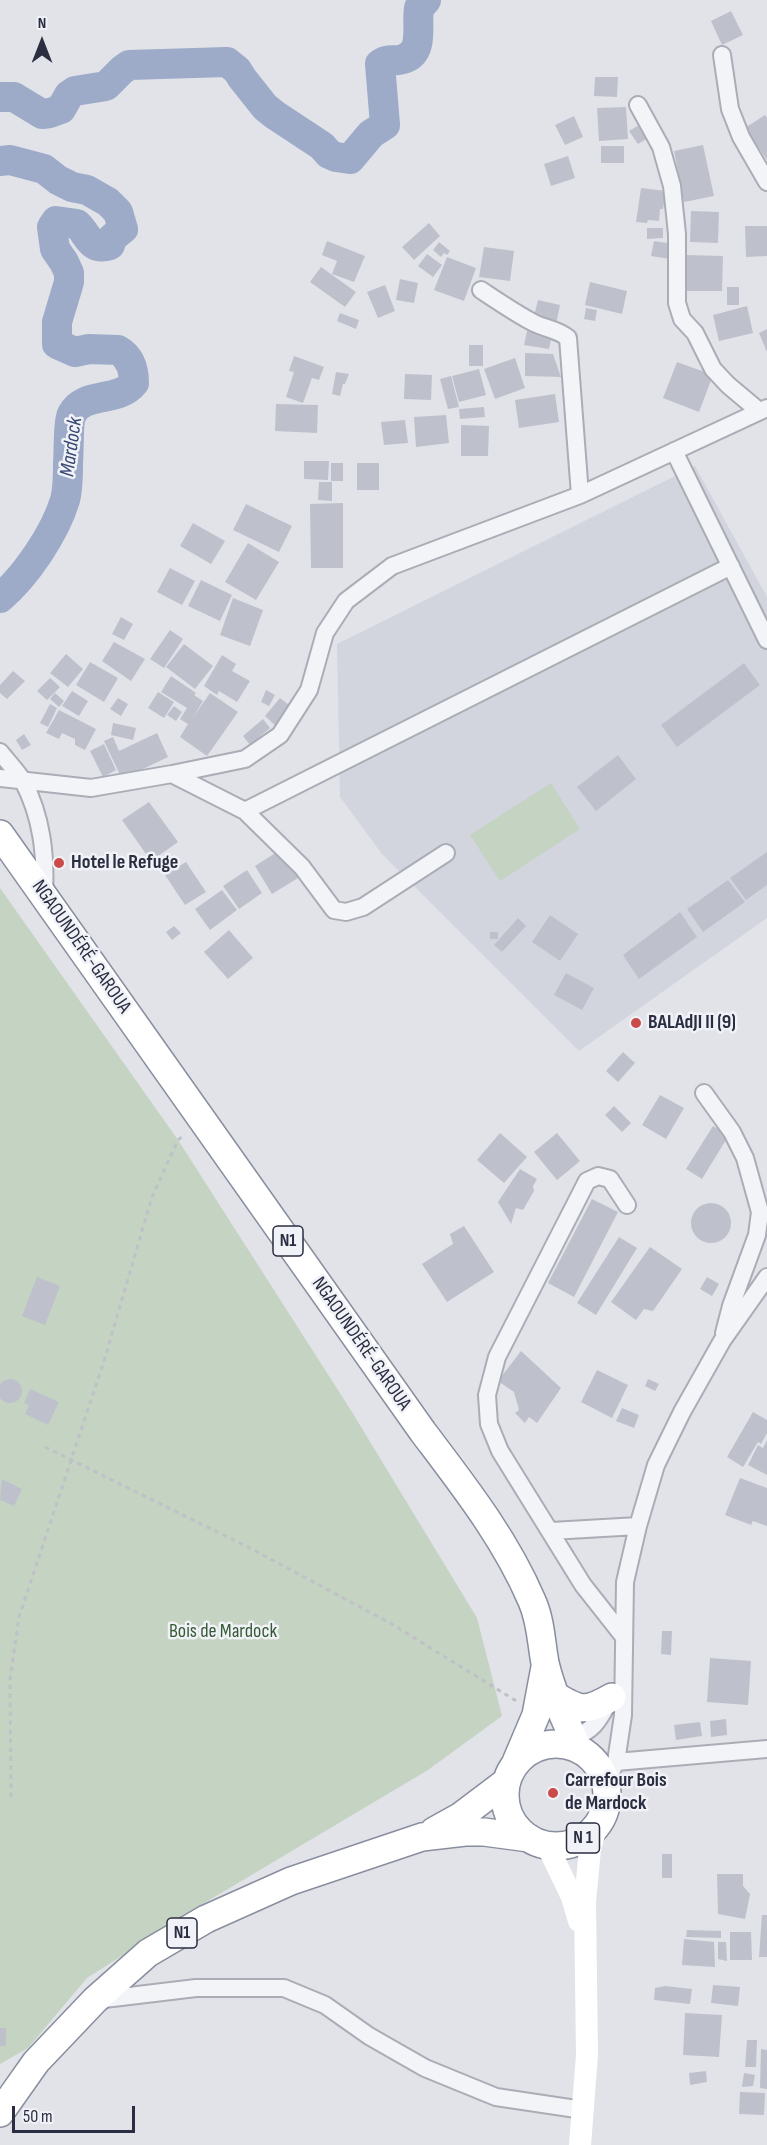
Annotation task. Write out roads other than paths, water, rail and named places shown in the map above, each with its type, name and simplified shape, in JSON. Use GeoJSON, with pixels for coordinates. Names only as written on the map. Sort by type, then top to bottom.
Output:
{"type":"FeatureCollection","features":[{"type":"Feature","properties":{"kind":"highway","name":"NGAOUNDÉRÉ-GAROUA"},"geometry":{"type":"LineString","coordinates":[[0,834],[423,1432],[486,1516],[532,1602],[540,1628],[545,1663],[568,1729],[576,1744]]}},
{"type":"Feature","properties":{"kind":"highway","name":"NGAOUNDÉRÉ-GAROUA"},"geometry":{"type":"LineString","coordinates":[[511,1772],[536,1714],[545,1663]]}},
{"type":"Feature","properties":{"kind":"highway"},"geometry":{"type":"LineString","coordinates":[[556,1696],[569,1704],[587,1708],[594,1707],[617,1686]]}},
{"type":"Feature","properties":{"kind":"highway"},"geometry":{"type":"LineString","coordinates":[[538,1842],[513,1824],[505,1804],[511,1772],[529,1751],[545,1745],[576,1744],[600,1768],[611,1772]]}},
{"type":"Feature","properties":{"kind":"highway","name":"N1"},"geometry":{"type":"LineString","coordinates":[[0,2113],[36,2062],[95,2000],[148,1953],[206,1919],[291,1881],[422,1837],[461,1816],[511,1772]]}},
{"type":"Feature","properties":{"kind":"highway","name":"N 1"},"geometry":{"type":"LineString","coordinates":[[538,1842],[565,1845],[582,1839],[596,1827],[606,1806],[611,1772]]}},
{"type":"Feature","properties":{"kind":"highway","name":"N1"},"geometry":{"type":"LineString","coordinates":[[422,1837],[484,1832],[538,1842]]}},
{"type":"Feature","properties":{"kind":"main road"},"geometry":{"type":"LineString","coordinates":[[580,2145],[588,2055],[587,1872],[596,1827]]}},
{"type":"Feature","properties":{"kind":"main road"},"geometry":{"type":"LineString","coordinates":[[538,1842],[572,1897],[586,1945]]}},
{"type":"Feature","properties":{"kind":"street"},"geometry":{"type":"LineString","coordinates":[[722,55],[730,110],[741,137],[767,182]]}},
{"type":"Feature","properties":{"kind":"street"},"geometry":{"type":"LineString","coordinates":[[0,778],[91,788],[245,759],[280,735],[309,690],[325,633],[346,601],[392,566],[580,495],[763,410],[728,385],[713,369],[695,333],[682,319],[676,303],[676,234],[672,186],[661,147],[638,105]]}},
{"type":"Feature","properties":{"kind":"street"},"geometry":{"type":"LineString","coordinates":[[482,290],[511,311],[538,325],[559,330],[568,338],[580,495]]}},
{"type":"Feature","properties":{"kind":"street"},"geometry":{"type":"LineString","coordinates":[[674,451],[767,640]]}},
{"type":"Feature","properties":{"kind":"street"},"geometry":{"type":"LineString","coordinates":[[245,811],[731,566]]}},
{"type":"Feature","properties":{"kind":"street"},"geometry":{"type":"LineString","coordinates":[[0,752],[22,780],[42,830],[45,866],[44,895]]}},
{"type":"Feature","properties":{"kind":"street"},"geometry":{"type":"LineString","coordinates":[[172,774],[245,811],[302,867],[334,910],[346,912],[363,907],[446,853]]}},
{"type":"Feature","properties":{"kind":"street"},"geometry":{"type":"LineString","coordinates":[[704,1093],[732,1132],[745,1158],[760,1212],[757,1235],[731,1306],[722,1341]]}},
{"type":"Feature","properties":{"kind":"street"},"geometry":{"type":"LineString","coordinates":[[624,1636],[583,1585],[500,1451],[489,1424],[487,1395],[497,1357],[587,1181],[598,1176],[610,1179],[627,1205]]}},
{"type":"Feature","properties":{"kind":"street"},"geometry":{"type":"LineString","coordinates":[[765,1284],[722,1341],[682,1412],[656,1465],[638,1526],[626,1582],[624,1636],[617,1686],[623,1715],[611,1772],[767,1749]]}},
{"type":"Feature","properties":{"kind":"street"},"geometry":{"type":"LineString","coordinates":[[551,1531],[638,1526]]}},
{"type":"Feature","properties":{"kind":"street"},"geometry":{"type":"LineString","coordinates":[[576,1744],[595,1726],[617,1686]]}},
{"type":"Feature","properties":{"kind":"street"},"geometry":{"type":"LineString","coordinates":[[95,2000],[196,1988],[284,1988],[325,2005],[369,2036],[425,2068],[496,2097],[583,2110]]}},
{"type":"Feature","properties":{"kind":"waterway","name":"Mardock"},"geometry":{"type":"LineString","coordinates":[[0,97],[14,97],[42,114],[50,113],[61,109],[69,95],[75,91],[106,86],[129,65],[227,62],[237,70],[265,107],[275,115],[322,146],[329,154],[350,159],[371,134],[385,125],[380,64],[385,61],[403,59],[414,51],[418,38],[419,8],[426,0]]}},
{"type":"Feature","properties":{"kind":"waterway","name":"Mardock"},"geometry":{"type":"LineString","coordinates":[[0,161],[10,160],[44,169],[58,180],[72,187],[87,190],[108,202],[118,212],[123,229],[112,238],[110,245],[103,247],[90,241],[77,224],[56,221],[52,227],[55,249],[69,273],[69,282],[57,322],[57,344],[75,352],[89,349],[118,350],[131,364],[134,383],[119,393],[84,402],[72,414],[69,430],[67,491],[60,513],[47,540],[29,566],[0,598]]}},
{"type":"Feature","properties":{"kind":"place","name":"Hotel le Refuge"},"geometry":{"type":"Point","coordinates":[59,863]}},
{"type":"Feature","properties":{"kind":"place","name":"BALAdJI II (9)"},"geometry":{"type":"Point","coordinates":[636,1023]}},
{"type":"Feature","properties":{"kind":"place","name":"Carrefour Bois de Mardock"},"geometry":{"type":"Point","coordinates":[553,1793]}},
{"type":"Feature","properties":{"kind":"park label","name":"Bois de Mardock"},"geometry":{"type":"Point","coordinates":[223,1632]}}]}
